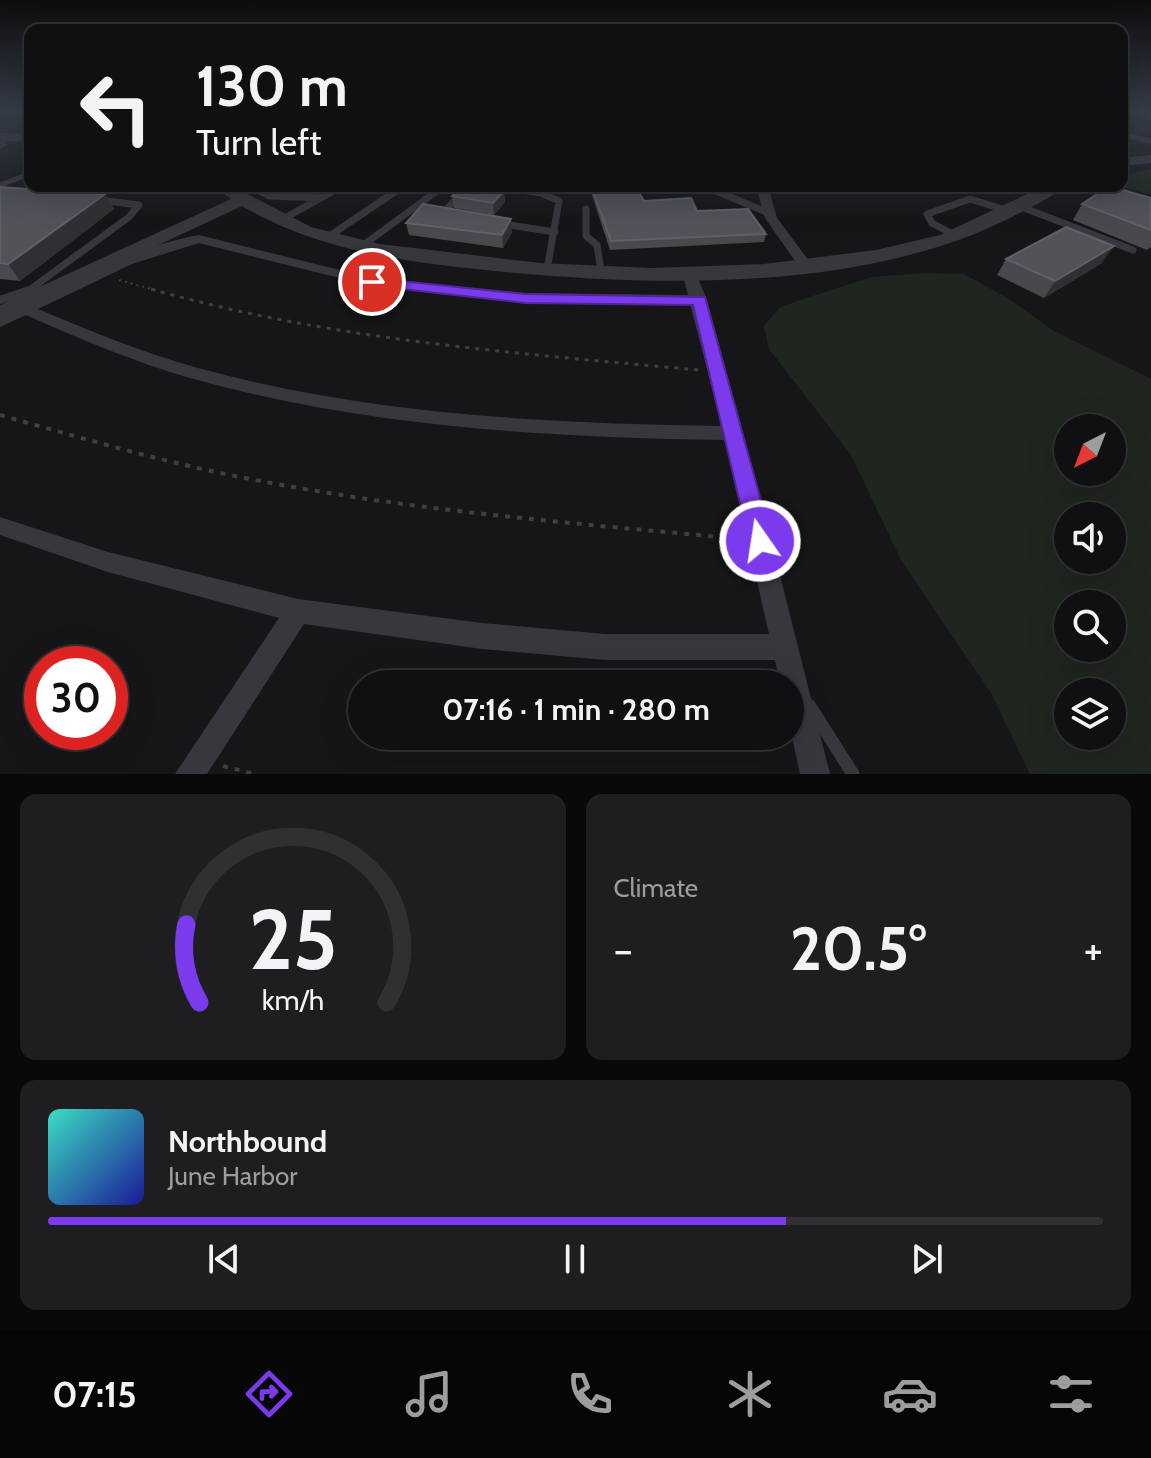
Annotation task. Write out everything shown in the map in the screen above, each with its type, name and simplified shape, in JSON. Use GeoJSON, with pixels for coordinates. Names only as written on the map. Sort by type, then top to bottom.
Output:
{"type":"FeatureCollection","features":[{"type":"Feature","properties":{"kind":"street"},"geometry":{"type":"LineString","coordinates":[[1128,160],[1151,159]]}},
{"type":"Feature","properties":{"kind":"street"},"geometry":{"type":"LineString","coordinates":[[768,192],[769,213],[805,265]]}},
{"type":"Feature","properties":{"kind":"street"},"geometry":{"type":"LineString","coordinates":[[0,313],[244,193],[281,220],[362,246],[454,261],[547,270],[689,272],[805,265],[897,251],[954,235],[1045,192]]}},
{"type":"Feature","properties":{"kind":"street"},"geometry":{"type":"LineString","coordinates":[[0,322],[102,274],[183,241],[199,239],[372,282],[525,298],[699,300]]}},
{"type":"Feature","properties":{"kind":"street"},"geometry":{"type":"LineString","coordinates":[[689,272],[734,433],[790,670]]}},
{"type":"Feature","properties":{"kind":"street"},"geometry":{"type":"LineString","coordinates":[[25,309],[73,333],[155,362],[325,401],[551,428],[734,433]]}},
{"type":"Feature","properties":{"kind":"street"},"geometry":{"type":"LineString","coordinates":[[0,526],[108,562],[298,611],[482,636],[605,647],[785,647]]}},
{"type":"Feature","properties":{"kind":"street"},"geometry":{"type":"LineString","coordinates":[[195,767],[298,611]]}},
{"type":"Feature","properties":{"kind":"street"},"geometry":{"type":"LineString","coordinates":[[804,728],[815,774]]}},
{"type":"Feature","properties":{"kind":"lane"},"geometry":{"type":"LineString","coordinates":[[0,185],[24,177]]}},
{"type":"Feature","properties":{"kind":"lane"},"geometry":{"type":"LineString","coordinates":[[244,193],[270,196],[327,192]]}},
{"type":"Feature","properties":{"kind":"lane"},"geometry":{"type":"LineString","coordinates":[[281,220],[327,192]]}},
{"type":"Feature","properties":{"kind":"lane"},"geometry":{"type":"LineString","coordinates":[[328,237],[395,192]]}},
{"type":"Feature","properties":{"kind":"lane"},"geometry":{"type":"LineString","coordinates":[[362,246],[436,192]]}},
{"type":"Feature","properties":{"kind":"lane"},"geometry":{"type":"LineString","coordinates":[[458,218],[443,213],[445,207],[454,197],[467,192]]}},
{"type":"Feature","properties":{"kind":"lane"},"geometry":{"type":"LineString","coordinates":[[534,192],[559,201],[547,270]]}},
{"type":"Feature","properties":{"kind":"lane"},"geometry":{"type":"LineString","coordinates":[[718,192],[769,213]]}},
{"type":"Feature","properties":{"kind":"lane"},"geometry":{"type":"LineString","coordinates":[[1104,192],[1125,199]]}},
{"type":"Feature","properties":{"kind":"lane"},"geometry":{"type":"LineString","coordinates":[[0,193],[11,194]]}},
{"type":"Feature","properties":{"kind":"lane"},"geometry":{"type":"LineString","coordinates":[[954,235],[932,223],[927,214],[970,199],[1014,209],[1133,250]]}},
{"type":"Feature","properties":{"kind":"lane"},"geometry":{"type":"LineString","coordinates":[[0,300],[31,290],[129,217],[139,205],[135,202],[96,200]]}},
{"type":"Feature","properties":{"kind":"lane"},"geometry":{"type":"LineString","coordinates":[[586,209],[586,236],[597,245],[601,271]]}},
{"type":"Feature","properties":{"kind":"lane"},"geometry":{"type":"LineString","coordinates":[[494,223],[555,232]]}},
{"type":"Feature","properties":{"kind":"lane"},"geometry":{"type":"LineString","coordinates":[[804,697],[853,774]]}},
{"type":"Feature","properties":{"kind":"path"},"geometry":{"type":"LineString","coordinates":[[102,274],[183,300],[315,328],[421,343],[718,372]]}},
{"type":"Feature","properties":{"kind":"path"},"geometry":{"type":"LineString","coordinates":[[0,415],[151,456],[268,483],[414,507],[760,541]]}},
{"type":"Feature","properties":{"kind":"path"},"geometry":{"type":"LineString","coordinates":[[195,767],[255,774]]}},
{"type":"Feature","properties":{"kind":"shaded area"},"geometry":{"type":"Polygon","coordinates":[[[1151,169],[1151,195],[1128,188],[1128,174],[1151,169]]]}},
{"type":"Feature","properties":{"kind":"shaded area"},"geometry":{"type":"Polygon","coordinates":[[[964,274],[1006,297],[1054,331],[1151,379],[1151,774],[1030,774],[991,693],[901,560],[851,455],[769,349],[764,326],[779,308],[872,277],[964,274]]]}},
{"type":"Feature","properties":{"kind":"building"},"geometry":{"type":"Polygon","coordinates":[[[0,187],[24,189],[24,192],[105,194],[8,264],[0,263],[0,187]]]}},
{"type":"Feature","properties":{"kind":"building"},"geometry":{"type":"Polygon","coordinates":[[[1128,191],[1151,198],[1151,230],[1082,204],[1100,192],[1128,191]]]}},
{"type":"Feature","properties":{"kind":"building"},"geometry":{"type":"Polygon","coordinates":[[[456,192],[503,192],[493,203],[452,196],[456,192]]]}},
{"type":"Feature","properties":{"kind":"building"},"geometry":{"type":"Polygon","coordinates":[[[593,192],[639,192],[644,201],[691,198],[697,211],[748,209],[766,234],[611,241],[593,192]]]}},
{"type":"Feature","properties":{"kind":"building"},"geometry":{"type":"Polygon","coordinates":[[[423,204],[511,219],[502,235],[406,223],[423,204]]]}},
{"type":"Feature","properties":{"kind":"building"},"geometry":{"type":"Polygon","coordinates":[[[1066,227],[1114,246],[1055,281],[1006,259],[1066,227]]]}},
{"type":"Feature","properties":{"kind":"route"},"geometry":{"type":"LineString","coordinates":[[372,282],[525,298],[699,300],[760,541]]}}]}
